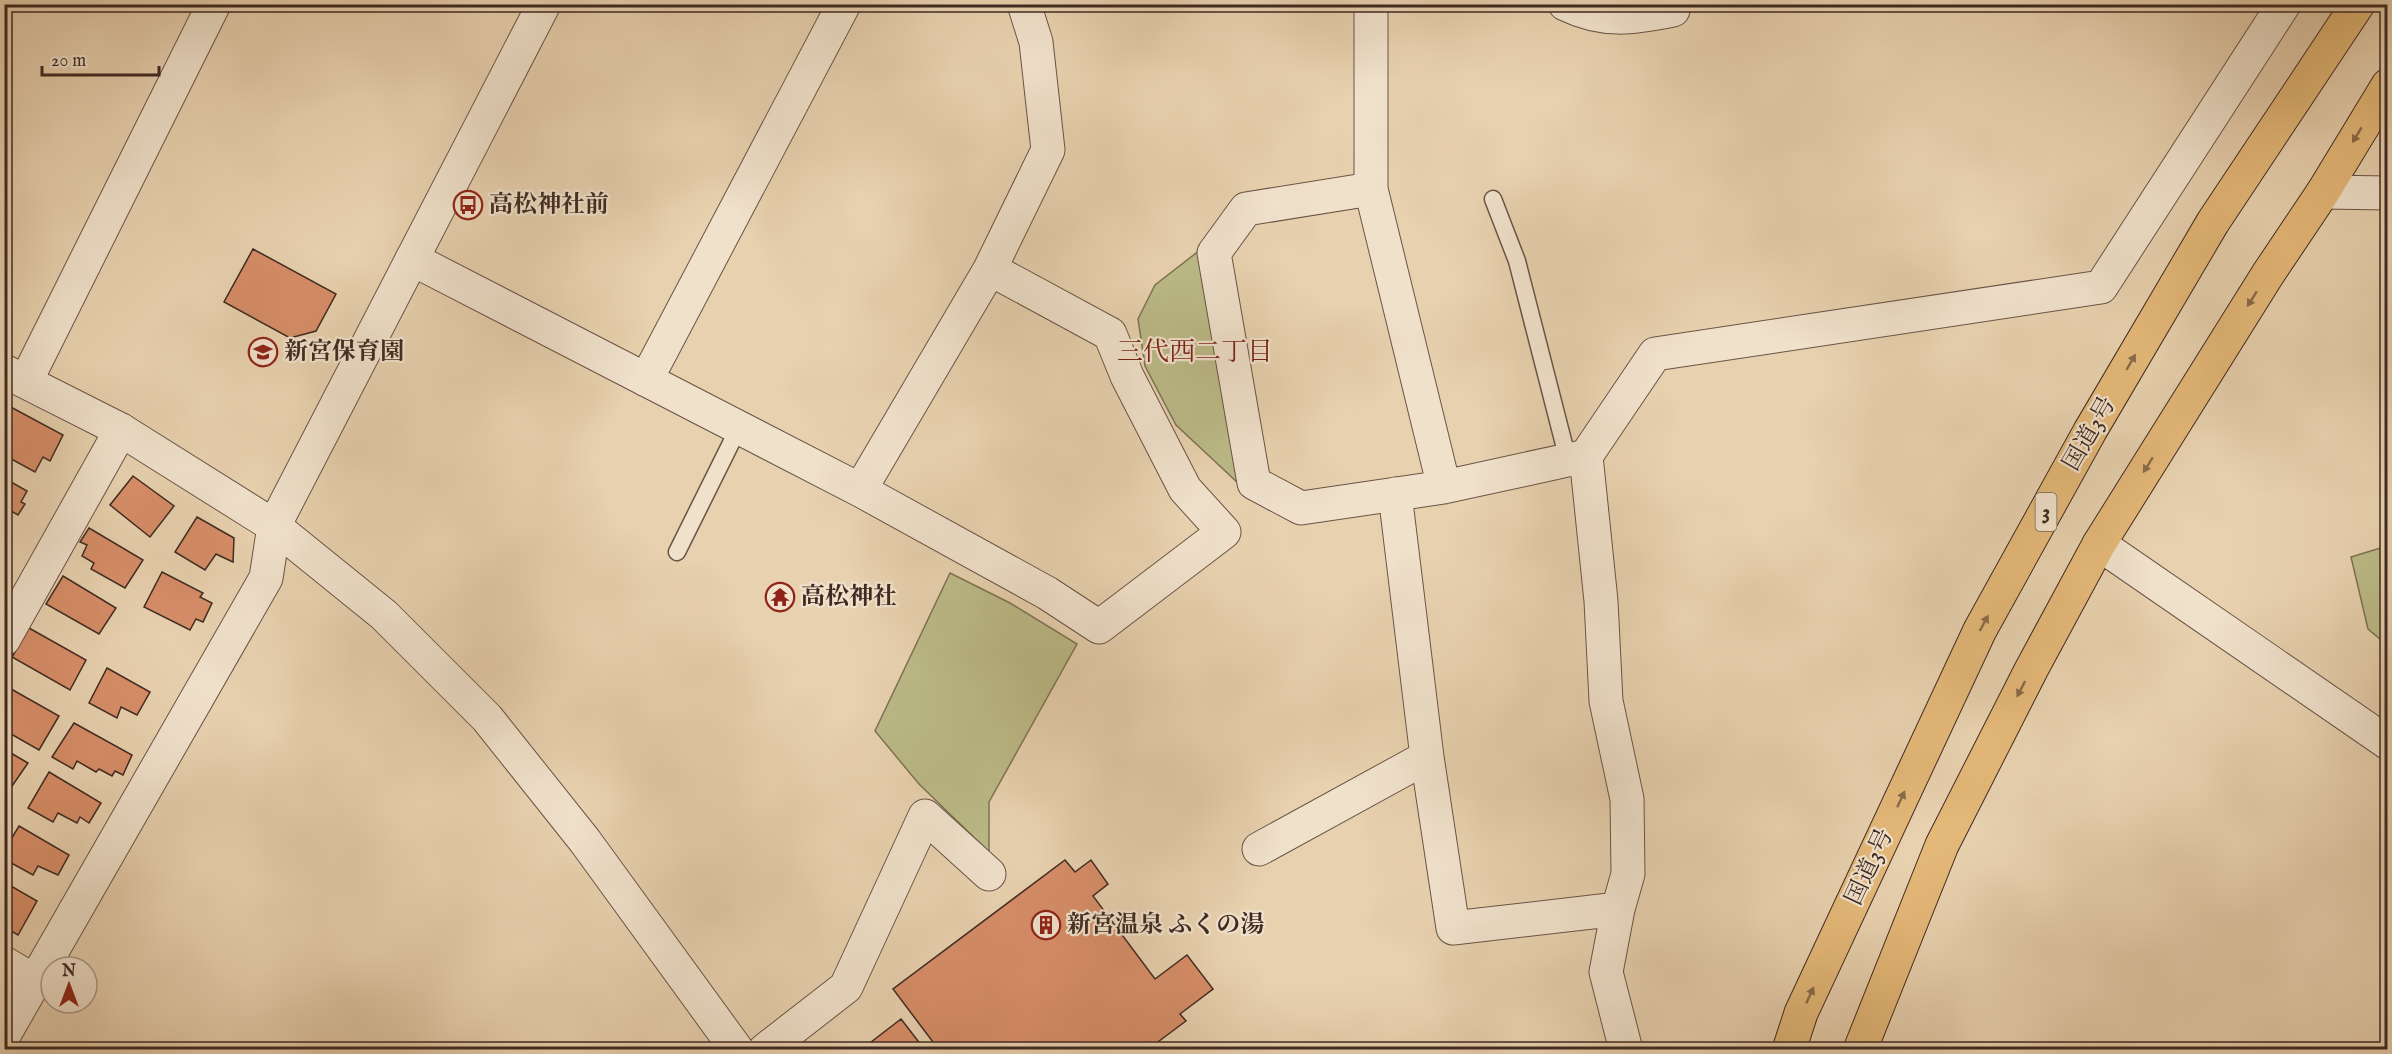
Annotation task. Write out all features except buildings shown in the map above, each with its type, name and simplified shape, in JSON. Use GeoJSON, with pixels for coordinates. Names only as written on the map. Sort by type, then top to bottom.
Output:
{"type":"FeatureCollection","features":[{"type":"Feature","properties":{"kind":"highway","name":"国道3号"},"geometry":{"type":"LineString","coordinates":[[1789,1050],[1801,1013],[1980,630],[2090,431],[2213,222],[2358,4]]}},
{"type":"Feature","properties":{"kind":"highway"},"geometry":{"type":"LineString","coordinates":[[1860,1050],[1942,845],[2031,670],[2099,544],[2268,274],[2323,192],[2388,85]]}},
{"type":"Feature","properties":{"kind":"street"},"geometry":{"type":"LineString","coordinates":[[214,4],[15,376],[121,430],[274,526],[384,615],[487,718],[585,842],[737,1050]]}},
{"type":"Feature","properties":{"kind":"street"},"geometry":{"type":"LineString","coordinates":[[4,1035],[266,578],[274,526],[544,4]]}},
{"type":"Feature","properties":{"kind":"street"},"geometry":{"type":"LineString","coordinates":[[646,380],[844,4]]}},
{"type":"Feature","properties":{"kind":"street"},"geometry":{"type":"LineString","coordinates":[[860,490],[990,269],[1048,150],[1036,42],[1024,4]]}},
{"type":"Feature","properties":{"kind":"street"},"geometry":{"type":"LineString","coordinates":[[1371,4],[1371,189],[1444,487]]}},
{"type":"Feature","properties":{"kind":"street"},"geometry":{"type":"LineString","coordinates":[[1565,4],[1585,14],[1631,18],[1673,10]]}},
{"type":"Feature","properties":{"kind":"street"},"geometry":{"type":"LineString","coordinates":[[1371,189],[1246,209],[1215,253],[1254,483],[1301,508],[1444,487],[1577,458],[1655,354],[2101,287],[2284,4]]}},
{"type":"Feature","properties":{"kind":"street"},"geometry":{"type":"LineString","coordinates":[[2323,192],[2388,193]]}},
{"type":"Feature","properties":{"kind":"street"},"geometry":{"type":"LineString","coordinates":[[412,259],[860,490],[1047,593],[1099,627],[1224,531],[1185,489],[1127,376],[1110,334],[990,269]]}},
{"type":"Feature","properties":{"kind":"street"},"geometry":{"type":"LineString","coordinates":[[4,639],[121,430]]}},
{"type":"Feature","properties":{"kind":"street"},"geometry":{"type":"LineString","coordinates":[[1577,458],[1602,601],[1606,702],[1627,798],[1628,874],[1618,909],[1606,972],[1626,1050]]}},
{"type":"Feature","properties":{"kind":"street"},"geometry":{"type":"LineString","coordinates":[[1395,494],[1427,758],[1453,928],[1618,909]]}},
{"type":"Feature","properties":{"kind":"street"},"geometry":{"type":"LineString","coordinates":[[2099,544],[2388,743]]}},
{"type":"Feature","properties":{"kind":"street"},"geometry":{"type":"LineString","coordinates":[[1259,849],[1427,758]]}},
{"type":"Feature","properties":{"kind":"street"},"geometry":{"type":"LineString","coordinates":[[765,1050],[846,987],[926,816],[989,874]]}},
{"type":"Feature","properties":{"kind":"street"},"geometry":{"type":"LineString","coordinates":[[4,963],[36,982]]}},
{"type":"Feature","properties":{"kind":"lane"},"geometry":{"type":"LineString","coordinates":[[1493,199],[1517,261],[1577,458]]}},
{"type":"Feature","properties":{"kind":"lane"},"geometry":{"type":"LineString","coordinates":[[677,552],[738,429]]}},
{"type":"Feature","properties":{"kind":"shaded area"},"geometry":{"type":"Polygon","coordinates":[[[1200,250],[1239,484],[1176,425],[1145,366],[1138,319],[1155,285],[1200,250]]]}},
{"type":"Feature","properties":{"kind":"shaded area"},"geometry":{"type":"Polygon","coordinates":[[[2388,546],[2387,645],[2368,629],[2351,557],[2388,546]]]}},
{"type":"Feature","properties":{"kind":"shaded area"},"geometry":{"type":"Polygon","coordinates":[[[950,573],[1010,603],[1077,644],[989,802],[989,852],[919,784],[875,731],[950,573]]]}},
{"type":"Feature","properties":{"kind":"place","name":"高松神社前"},"geometry":{"type":"Point","coordinates":[468,205]}},
{"type":"Feature","properties":{"kind":"place","name":"新宮保育園"},"geometry":{"type":"Point","coordinates":[263,352]}},
{"type":"Feature","properties":{"kind":"place","name":"高松神社"},"geometry":{"type":"Point","coordinates":[780,597]}},
{"type":"Feature","properties":{"kind":"place","name":"新宮温泉 ふくの湯"},"geometry":{"type":"Point","coordinates":[1046,925]}},
{"type":"Feature","properties":{"kind":"district","name":"三代西二丁目"},"geometry":{"type":"Point","coordinates":[1195,352]}}]}
